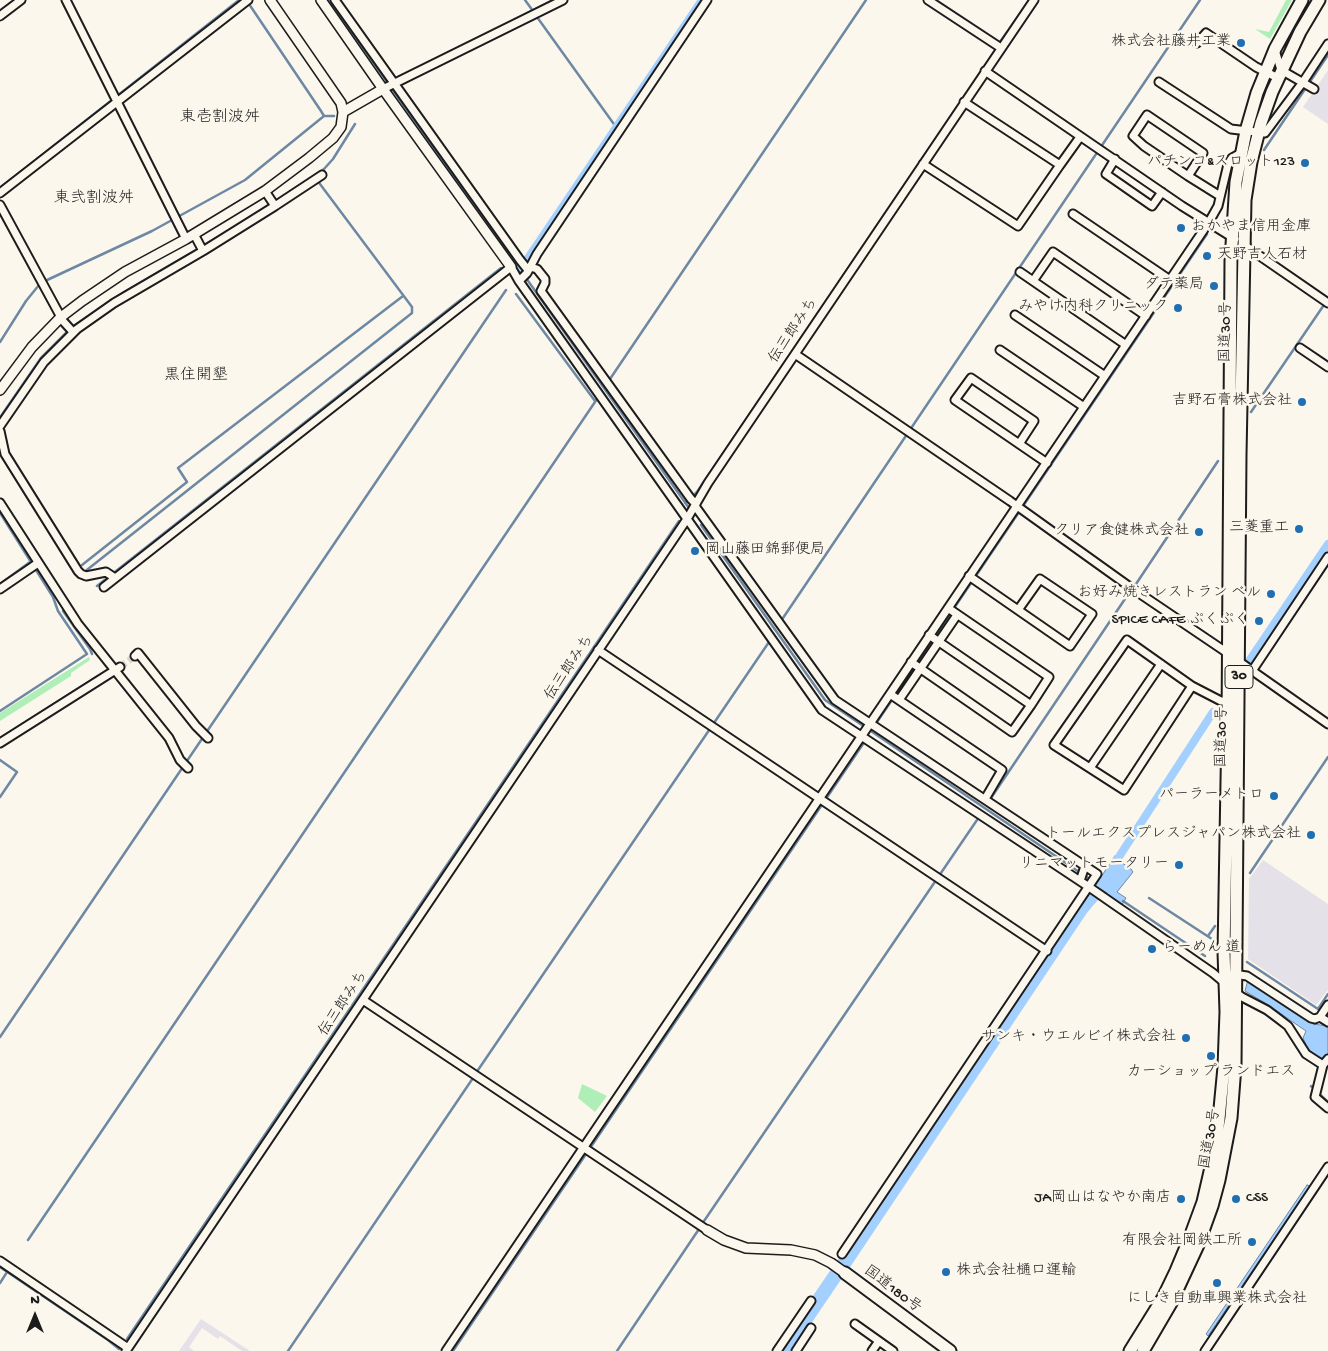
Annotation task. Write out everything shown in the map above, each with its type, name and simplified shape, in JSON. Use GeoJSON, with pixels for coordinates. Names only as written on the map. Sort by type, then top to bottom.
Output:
{"type":"FeatureCollection","features":[{"type":"Feature","properties":{"kind":"highway","name":"国道30号"},"geometry":{"type":"LineString","coordinates":[[1274,74],[1275,50],[1302,0]]}},
{"type":"Feature","properties":{"kind":"highway","name":"国道30号"},"geometry":{"type":"LineString","coordinates":[[1233,702],[1227,652],[1232,237],[1236,182],[1241,153],[1274,74],[1319,0]]}},
{"type":"Feature","properties":{"kind":"highway","name":"国道30号"},"geometry":{"type":"LineString","coordinates":[[1130,1351],[1150,1321],[1176,1272],[1203,1202],[1215,1150],[1222,1098],[1228,977],[1233,702],[1239,662],[1244,245],[1250,134]]}},
{"type":"Feature","properties":{"kind":"highway","name":"国道30号"},"geometry":{"type":"LineString","coordinates":[[1142,1351],[1171,1304],[1184,1277],[1205,1226],[1219,1180],[1233,1095],[1235,992],[1228,977]]}},
{"type":"Feature","properties":{"kind":"highway","name":"国道180号"},"geometry":{"type":"LineString","coordinates":[[845,1273],[950,1351]]}},
{"type":"Feature","properties":{"kind":"highway","name":"国道180号"},"geometry":{"type":"LineString","coordinates":[[921,1331],[940,1351]]}},
{"type":"Feature","properties":{"kind":"street"},"geometry":{"type":"LineString","coordinates":[[0,16],[21,0]]}},
{"type":"Feature","properties":{"kind":"street"},"geometry":{"type":"LineString","coordinates":[[66,0],[175,218],[202,249]]}},
{"type":"Feature","properties":{"kind":"street"},"geometry":{"type":"LineString","coordinates":[[0,390],[38,340],[61,317],[125,272],[190,237],[265,191],[333,138],[341,127],[343,112],[341,103],[270,0]]}},
{"type":"Feature","properties":{"kind":"street"},"geometry":{"type":"LineString","coordinates":[[321,0],[389,86],[524,271],[608,395],[693,501],[835,700],[1097,874],[842,1254]]}},
{"type":"Feature","properties":{"kind":"street"},"geometry":{"type":"LineString","coordinates":[[335,0],[389,86],[511,267],[524,271],[536,269],[545,279],[541,291],[687,519],[822,710],[863,734],[1080,879],[1212,973],[1228,977],[1247,976],[1311,1018],[1315,1019],[1320,1016],[1328,1005]]}},
{"type":"Feature","properties":{"kind":"street"},"geometry":{"type":"LineString","coordinates":[[343,112],[389,86],[563,0]]}},
{"type":"Feature","properties":{"kind":"street"},"geometry":{"type":"LineString","coordinates":[[524,271],[707,0]]}},
{"type":"Feature","properties":{"kind":"street"},"geometry":{"type":"LineString","coordinates":[[928,0],[1001,48]]}},
{"type":"Feature","properties":{"kind":"street","name":"伝三郎みち"},"geometry":{"type":"LineString","coordinates":[[127,1349],[687,519],[693,501],[708,483],[1034,0]]}},
{"type":"Feature","properties":{"kind":"street"},"geometry":{"type":"LineString","coordinates":[[0,193],[115,99],[247,1]]}},
{"type":"Feature","properties":{"kind":"street"},"geometry":{"type":"LineString","coordinates":[[1197,43],[1206,32],[1274,74],[1308,85]]}},
{"type":"Feature","properties":{"kind":"street"},"geometry":{"type":"LineString","coordinates":[[1159,82],[1231,129],[1250,134],[1265,133],[1308,85],[1328,44]]}},
{"type":"Feature","properties":{"kind":"street"},"geometry":{"type":"LineString","coordinates":[[1274,74],[1275,50]]}},
{"type":"Feature","properties":{"kind":"street"},"geometry":{"type":"LineString","coordinates":[[985,71],[1327,302]]}},
{"type":"Feature","properties":{"kind":"street"},"geometry":{"type":"LineString","coordinates":[[964,102],[1060,165]]}},
{"type":"Feature","properties":{"kind":"street"},"geometry":{"type":"LineString","coordinates":[[1188,176],[1203,153],[1147,115],[1132,136],[1188,176],[1220,196]]}},
{"type":"Feature","properties":{"kind":"street"},"geometry":{"type":"LineString","coordinates":[[923,164],[1018,226],[1080,136]]}},
{"type":"Feature","properties":{"kind":"street"},"geometry":{"type":"LineString","coordinates":[[446,1351],[586,1151],[823,800],[863,734],[895,697],[952,612],[972,578],[1019,509],[1046,462],[1209,222],[1218,206],[1228,164],[1232,158],[1241,153]]}},
{"type":"Feature","properties":{"kind":"street"},"geometry":{"type":"LineString","coordinates":[[1115,160],[1106,174],[1152,206],[1162,192]]}},
{"type":"Feature","properties":{"kind":"street"},"geometry":{"type":"LineString","coordinates":[[0,426],[44,362],[71,330],[318,177]]}},
{"type":"Feature","properties":{"kind":"street"},"geometry":{"type":"LineString","coordinates":[[265,191],[274,204]]}},
{"type":"Feature","properties":{"kind":"street"},"geometry":{"type":"LineString","coordinates":[[0,205],[61,317],[71,330]]}},
{"type":"Feature","properties":{"kind":"street"},"geometry":{"type":"LineString","coordinates":[[1074,214],[1170,280]]}},
{"type":"Feature","properties":{"kind":"street"},"geometry":{"type":"LineString","coordinates":[[1033,281],[1053,252],[1146,316]]}},
{"type":"Feature","properties":{"kind":"street"},"geometry":{"type":"LineString","coordinates":[[104,587],[112,576],[511,267]]}},
{"type":"Feature","properties":{"kind":"street"},"geometry":{"type":"LineString","coordinates":[[1020,272],[1126,345]]}},
{"type":"Feature","properties":{"kind":"street"},"geometry":{"type":"LineString","coordinates":[[1015,315],[1105,376]]}},
{"type":"Feature","properties":{"kind":"street"},"geometry":{"type":"LineString","coordinates":[[1300,348],[1328,366]]}},
{"type":"Feature","properties":{"kind":"street"},"geometry":{"type":"LineString","coordinates":[[1000,350],[1084,407]]}},
{"type":"Feature","properties":{"kind":"street"},"geometry":{"type":"LineString","coordinates":[[795,354],[1130,587],[1227,652],[1252,672],[1328,724]]}},
{"type":"Feature","properties":{"kind":"street"},"geometry":{"type":"LineString","coordinates":[[1019,444],[1034,421],[971,378],[955,400],[1019,444],[1046,462]]}},
{"type":"Feature","properties":{"kind":"street"},"geometry":{"type":"LineString","coordinates":[[0,431],[6,454],[81,574],[86,576],[103,572],[112,576]]}},
{"type":"Feature","properties":{"kind":"street"},"geometry":{"type":"LineString","coordinates":[[0,503],[35,566],[78,624],[117,669],[169,738],[180,760],[188,768]]}},
{"type":"Feature","properties":{"kind":"street"},"geometry":{"type":"LineString","coordinates":[[1252,672],[1328,557]]}},
{"type":"Feature","properties":{"kind":"street"},"geometry":{"type":"LineString","coordinates":[[0,589],[35,566]]}},
{"type":"Feature","properties":{"kind":"street"},"geometry":{"type":"LineString","coordinates":[[972,578],[1018,610],[1070,646],[1092,614],[1040,579],[1018,610]]}},
{"type":"Feature","properties":{"kind":"street"},"geometry":{"type":"LineString","coordinates":[[895,697],[952,612]]}},
{"type":"Feature","properties":{"kind":"street"},"geometry":{"type":"LineString","coordinates":[[916,666],[1012,732],[1031,705],[1049,677],[952,612]]}},
{"type":"Feature","properties":{"kind":"street"},"geometry":{"type":"LineString","coordinates":[[934,639],[1031,705]]}},
{"type":"Feature","properties":{"kind":"street"},"geometry":{"type":"LineString","coordinates":[[1192,686],[1124,790],[1054,745],[1127,640],[1192,686],[1220,701],[1233,702]]}},
{"type":"Feature","properties":{"kind":"street"},"geometry":{"type":"LineString","coordinates":[[598,650],[1047,951]]}},
{"type":"Feature","properties":{"kind":"street"},"geometry":{"type":"LineString","coordinates":[[135,656],[138,653],[196,726],[208,738]]}},
{"type":"Feature","properties":{"kind":"street"},"geometry":{"type":"LineString","coordinates":[[1090,768],[1161,664]]}},
{"type":"Feature","properties":{"kind":"street"},"geometry":{"type":"LineString","coordinates":[[0,743],[117,669]]}},
{"type":"Feature","properties":{"kind":"street"},"geometry":{"type":"LineString","coordinates":[[895,697],[1002,770],[985,799]]}},
{"type":"Feature","properties":{"kind":"street"},"geometry":{"type":"LineString","coordinates":[[1080,879],[1085,867]]}},
{"type":"Feature","properties":{"kind":"street"},"geometry":{"type":"LineString","coordinates":[[1235,992],[1242,998],[1267,1010],[1288,1026],[1303,1050],[1321,1064]]}},
{"type":"Feature","properties":{"kind":"street"},"geometry":{"type":"LineString","coordinates":[[363,1000],[586,1151],[724,1240],[746,1248],[791,1250],[807,1253],[831,1263],[845,1273]]}},
{"type":"Feature","properties":{"kind":"street"},"geometry":{"type":"LineString","coordinates":[[1320,1016],[1328,1022]]}},
{"type":"Feature","properties":{"kind":"street"},"geometry":{"type":"LineString","coordinates":[[1328,1059],[1321,1064],[1315,1097],[1328,1108]]}},
{"type":"Feature","properties":{"kind":"street"},"geometry":{"type":"LineString","coordinates":[[1205,1351],[1328,1167]]}},
{"type":"Feature","properties":{"kind":"street"},"geometry":{"type":"LineString","coordinates":[[0,1261],[127,1349]]}},
{"type":"Feature","properties":{"kind":"street"},"geometry":{"type":"LineString","coordinates":[[777,1351],[810,1301]]}},
{"type":"Feature","properties":{"kind":"street"},"geometry":{"type":"LineString","coordinates":[[855,1324],[893,1351]]}},
{"type":"Feature","properties":{"kind":"street"},"geometry":{"type":"LineString","coordinates":[[796,1351],[811,1328]]}},
{"type":"Feature","properties":{"kind":"street"},"geometry":{"type":"LineString","coordinates":[[872,1351],[879,1341]]}},
{"type":"Feature","properties":{"kind":"shaded area"},"geometry":{"type":"Polygon","coordinates":[[[1328,70],[1328,124],[1303,107],[1328,70]]]}},
{"type":"Feature","properties":{"kind":"shaded area"},"geometry":{"type":"Polygon","coordinates":[[[1263,860],[1328,904],[1328,990],[1316,1005],[1248,959],[1249,879],[1263,860]]]}},
{"type":"Feature","properties":{"kind":"shaded area"},"geometry":{"type":"Polygon","coordinates":[[[201,1319],[250,1351],[242,1351],[220,1336],[218,1339],[202,1328],[189,1347],[194,1351],[179,1351],[201,1319]]]}},
{"type":"Feature","properties":{"kind":"green space"},"geometry":{"type":"Polygon","coordinates":[[[1286,0],[1292,0],[1270,39],[1255,29],[1269,32],[1286,0]]]}},
{"type":"Feature","properties":{"kind":"green space"},"geometry":{"type":"Polygon","coordinates":[[[89,657],[90,660],[71,673],[71,676],[0,721],[0,713],[89,657]]]}},
{"type":"Feature","properties":{"kind":"green space"},"geometry":{"type":"Polygon","coordinates":[[[582,1084],[607,1096],[595,1112],[578,1098],[582,1084]]]}},
{"type":"Feature","properties":{"kind":"water"},"geometry":{"type":"Polygon","coordinates":[[[1115,856],[1133,872],[1117,892],[1126,898],[1122,905],[1110,896],[1107,897],[1107,893],[1095,886],[1115,856]]]}},
{"type":"Feature","properties":{"kind":"water"},"geometry":{"type":"Polygon","coordinates":[[[1248,980],[1313,1024],[1328,1026],[1328,1056],[1319,1059],[1313,1056],[1314,1054],[1308,1049],[1303,1038],[1306,1031],[1245,991],[1248,980]]]}},
{"type":"Feature","properties":{"kind":"water"},"geometry":{"type":"Polygon","coordinates":[[[1307,1185],[1310,1186],[1208,1336],[1206,1334],[1307,1185]]]}},
{"type":"Feature","properties":{"kind":"waterway"},"geometry":{"type":"LineString","coordinates":[[0,188],[239,0]]}},
{"type":"Feature","properties":{"kind":"waterway"},"geometry":{"type":"LineString","coordinates":[[329,0],[689,508]]}},
{"type":"Feature","properties":{"kind":"waterway"},"geometry":{"type":"LineString","coordinates":[[525,0],[533,11]]}},
{"type":"Feature","properties":{"kind":"waterway"},"geometry":{"type":"LineString","coordinates":[[483,36],[553,0]]}},
{"type":"Feature","properties":{"kind":"waterway"},"geometry":{"type":"LineString","coordinates":[[520,270],[702,0]]}},
{"type":"Feature","properties":{"kind":"waterway"},"geometry":{"type":"LineString","coordinates":[[610,379],[866,0]]}},
{"type":"Feature","properties":{"kind":"waterway"},"geometry":{"type":"LineString","coordinates":[[1000,42],[1030,0]]}},
{"type":"Feature","properties":{"kind":"waterway"},"geometry":{"type":"LineString","coordinates":[[783,618],[1200,0]]}},
{"type":"Feature","properties":{"kind":"waterway"},"geometry":{"type":"LineString","coordinates":[[247,1],[324,116],[334,116]]}},
{"type":"Feature","properties":{"kind":"waterway"},"geometry":{"type":"LineString","coordinates":[[537,17],[616,127]]}},
{"type":"Feature","properties":{"kind":"waterway"},"geometry":{"type":"LineString","coordinates":[[685,503],[697,492],[996,50]]}},
{"type":"Feature","properties":{"kind":"waterway"},"geometry":{"type":"LineString","coordinates":[[1264,150],[1328,55]]}},
{"type":"Feature","properties":{"kind":"waterway"},"geometry":{"type":"LineString","coordinates":[[0,342],[26,301],[39,285],[152,231],[245,180],[324,116]]}},
{"type":"Feature","properties":{"kind":"waterway"},"geometry":{"type":"LineString","coordinates":[[277,201],[324,169],[333,159],[355,124]]}},
{"type":"Feature","properties":{"kind":"waterway"},"geometry":{"type":"LineString","coordinates":[[83,573],[412,313],[412,307],[314,176]]}},
{"type":"Feature","properties":{"kind":"waterway"},"geometry":{"type":"LineString","coordinates":[[1,416],[41,358],[72,327],[124,292],[230,230]]}},
{"type":"Feature","properties":{"kind":"waterway"},"geometry":{"type":"LineString","coordinates":[[875,725],[1207,234]]}},
{"type":"Feature","properties":{"kind":"waterway"},"geometry":{"type":"LineString","coordinates":[[97,586],[501,268]]}},
{"type":"Feature","properties":{"kind":"waterway"},"geometry":{"type":"LineString","coordinates":[[0,1037],[506,290]]}},
{"type":"Feature","properties":{"kind":"waterway"},"geometry":{"type":"LineString","coordinates":[[516,294],[595,401]]}},
{"type":"Feature","properties":{"kind":"waterway"},"geometry":{"type":"LineString","coordinates":[[82,565],[187,482],[178,468],[403,296]]}},
{"type":"Feature","properties":{"kind":"waterway"},"geometry":{"type":"LineString","coordinates":[[1251,412],[1328,299]]}},
{"type":"Feature","properties":{"kind":"waterway"},"geometry":{"type":"LineString","coordinates":[[28,1240],[597,399]]}},
{"type":"Feature","properties":{"kind":"waterway"},"geometry":{"type":"LineString","coordinates":[[1136,584],[1218,461]]}},
{"type":"Feature","properties":{"kind":"waterway"},"geometry":{"type":"LineString","coordinates":[[0,513],[53,597],[58,611],[87,654],[0,711]]}},
{"type":"Feature","properties":{"kind":"waterway"},"geometry":{"type":"LineString","coordinates":[[127,1339],[679,521]]}},
{"type":"Feature","properties":{"kind":"waterway"},"geometry":{"type":"LineString","coordinates":[[701,525],[825,700],[1091,880]]}},
{"type":"Feature","properties":{"kind":"waterway"},"geometry":{"type":"LineString","coordinates":[[1249,661],[1328,544]]}},
{"type":"Feature","properties":{"kind":"waterway"},"geometry":{"type":"LineString","coordinates":[[0,584],[30,562]]}},
{"type":"Feature","properties":{"kind":"waterway"},"geometry":{"type":"LineString","coordinates":[[991,798],[1131,590]]}},
{"type":"Feature","properties":{"kind":"waterway"},"geometry":{"type":"LineString","coordinates":[[64,610],[92,654]]}},
{"type":"Feature","properties":{"kind":"waterway"},"geometry":{"type":"LineString","coordinates":[[476,1073],[769,642]]}},
{"type":"Feature","properties":{"kind":"waterway"},"geometry":{"type":"LineString","coordinates":[[0,738],[98,676]]}},
{"type":"Feature","properties":{"kind":"waterway"},"geometry":{"type":"LineString","coordinates":[[1113,866],[1213,712]]}},
{"type":"Feature","properties":{"kind":"waterway"},"geometry":{"type":"LineString","coordinates":[[453,1351],[863,744]]}},
{"type":"Feature","properties":{"kind":"waterway"},"geometry":{"type":"LineString","coordinates":[[1250,873],[1328,757]]}},
{"type":"Feature","properties":{"kind":"waterway"},"geometry":{"type":"LineString","coordinates":[[0,760],[17,772],[0,797]]}},
{"type":"Feature","properties":{"kind":"waterway"},"geometry":{"type":"LineString","coordinates":[[702,1224],[977,820]]}},
{"type":"Feature","properties":{"kind":"waterway"},"geometry":{"type":"LineString","coordinates":[[843,1265],[1081,909],[1093,895]]}},
{"type":"Feature","properties":{"kind":"waterway"},"geometry":{"type":"LineString","coordinates":[[1149,898],[1215,941]]}},
{"type":"Feature","properties":{"kind":"waterway"},"geometry":{"type":"LineString","coordinates":[[1087,903],[1096,899]]}},
{"type":"Feature","properties":{"kind":"waterway"},"geometry":{"type":"LineString","coordinates":[[1123,901],[1205,956]]}},
{"type":"Feature","properties":{"kind":"waterway"},"geometry":{"type":"LineString","coordinates":[[1208,936],[1215,926]]}},
{"type":"Feature","properties":{"kind":"waterway"},"geometry":{"type":"LineString","coordinates":[[1247,962],[1318,1009],[1328,994]]}},
{"type":"Feature","properties":{"kind":"waterway"},"geometry":{"type":"LineString","coordinates":[[288,1351],[473,1078]]}},
{"type":"Feature","properties":{"kind":"waterway"},"geometry":{"type":"LineString","coordinates":[[1311,1086],[1328,1102]]}},
{"type":"Feature","properties":{"kind":"waterway"},"geometry":{"type":"LineString","coordinates":[[617,1351],[699,1229]]}},
{"type":"Feature","properties":{"kind":"waterway"},"geometry":{"type":"LineString","coordinates":[[0,1267],[119,1349]]}},
{"type":"Feature","properties":{"kind":"waterway"},"geometry":{"type":"LineString","coordinates":[[0,1283],[7,1272]]}},
{"type":"Feature","properties":{"kind":"waterway"},"geometry":{"type":"LineString","coordinates":[[784,1351],[837,1273]]}},
{"type":"Feature","properties":{"kind":"tunnel"},"geometry":{"type":"LineString","coordinates":[[120,667],[135,656]]}},
{"type":"Feature","properties":{"kind":"place","name":"株式会社藤井工業"},"geometry":{"type":"Point","coordinates":[1241,43]}},
{"type":"Feature","properties":{"kind":"place","name":"パチンコ&スロット123"},"geometry":{"type":"Point","coordinates":[1305,163]}},
{"type":"Feature","properties":{"kind":"place","name":"おかやま信用金庫"},"geometry":{"type":"Point","coordinates":[1181,228]}},
{"type":"Feature","properties":{"kind":"place","name":"天野吉人石材"},"geometry":{"type":"Point","coordinates":[1207,256]}},
{"type":"Feature","properties":{"kind":"place","name":"ダテ薬局"},"geometry":{"type":"Point","coordinates":[1214,286]}},
{"type":"Feature","properties":{"kind":"place","name":"みやけ内科クリニック"},"geometry":{"type":"Point","coordinates":[1178,308]}},
{"type":"Feature","properties":{"kind":"place","name":"吉野石膏株式会社"},"geometry":{"type":"Point","coordinates":[1302,402]}},
{"type":"Feature","properties":{"kind":"place","name":"三菱重工"},"geometry":{"type":"Point","coordinates":[1299,529]}},
{"type":"Feature","properties":{"kind":"place","name":"クリア食健株式会社"},"geometry":{"type":"Point","coordinates":[1199,532]}},
{"type":"Feature","properties":{"kind":"place","name":"岡山藤田錦郵便局"},"geometry":{"type":"Point","coordinates":[695,551]}},
{"type":"Feature","properties":{"kind":"place","name":"お好み焼きレストラン ベル"},"geometry":{"type":"Point","coordinates":[1271,594]}},
{"type":"Feature","properties":{"kind":"place","name":"SPICE CAFE ぷくぷく"},"geometry":{"type":"Point","coordinates":[1259,621]}},
{"type":"Feature","properties":{"kind":"place","name":"パーラーメトロ"},"geometry":{"type":"Point","coordinates":[1274,796]}},
{"type":"Feature","properties":{"kind":"place","name":"トールエクスプレスジャパン株式会社"},"geometry":{"type":"Point","coordinates":[1311,835]}},
{"type":"Feature","properties":{"kind":"place","name":"リニマットモータリー"},"geometry":{"type":"Point","coordinates":[1179,865]}},
{"type":"Feature","properties":{"kind":"place","name":"らーめん 道"},"geometry":{"type":"Point","coordinates":[1152,949]}},
{"type":"Feature","properties":{"kind":"place","name":"サンキ・ウエルビイ株式会社"},"geometry":{"type":"Point","coordinates":[1186,1038]}},
{"type":"Feature","properties":{"kind":"place","name":"カーショップ ランドエス"},"geometry":{"type":"Point","coordinates":[1211,1056]}},
{"type":"Feature","properties":{"kind":"place","name":"JA岡山はなやか南店"},"geometry":{"type":"Point","coordinates":[1181,1199]}},
{"type":"Feature","properties":{"kind":"place","name":"CSS"},"geometry":{"type":"Point","coordinates":[1236,1199]}},
{"type":"Feature","properties":{"kind":"place","name":"有限会社岡鉄工所"},"geometry":{"type":"Point","coordinates":[1252,1242]}},
{"type":"Feature","properties":{"kind":"place","name":"株式会社樋口運輸"},"geometry":{"type":"Point","coordinates":[946,1272]}},
{"type":"Feature","properties":{"kind":"place","name":"にしき自動車興業株式会社"},"geometry":{"type":"Point","coordinates":[1217,1283]}},
{"type":"Feature","properties":{"kind":"district","name":"東壱割波舛"},"geometry":{"type":"Point","coordinates":[220,119]}},
{"type":"Feature","properties":{"kind":"district","name":"東弐割波舛"},"geometry":{"type":"Point","coordinates":[94,200]}},
{"type":"Feature","properties":{"kind":"district","name":"黒住開墾"},"geometry":{"type":"Point","coordinates":[196,377]}}]}
